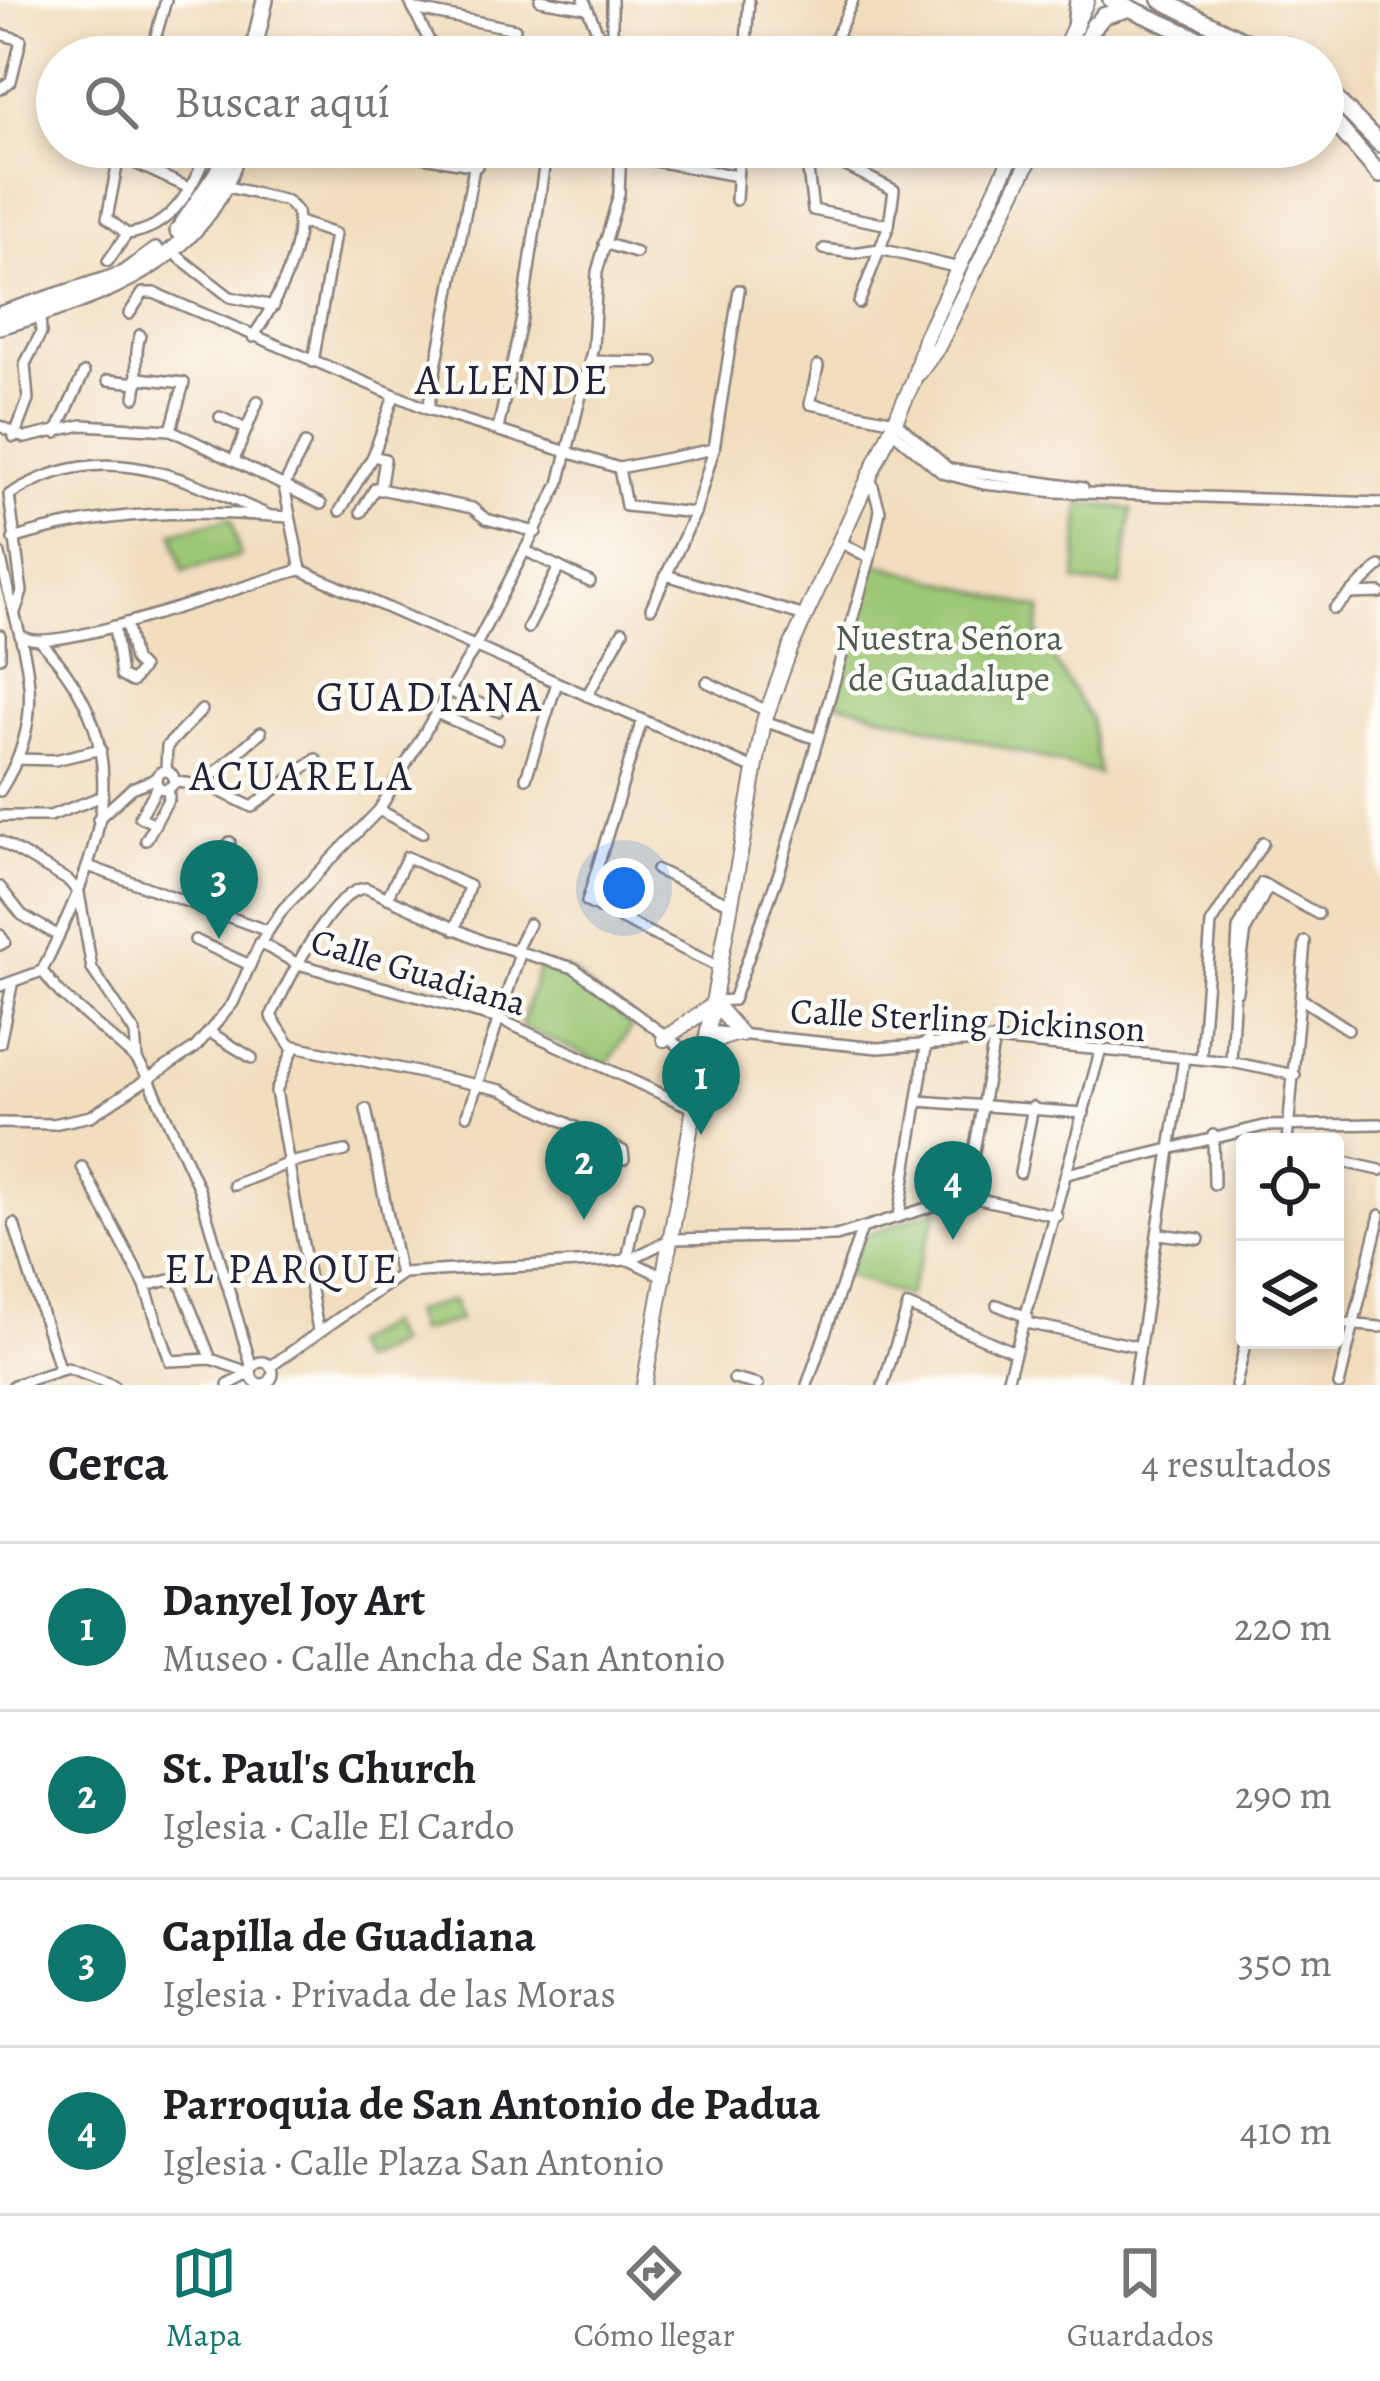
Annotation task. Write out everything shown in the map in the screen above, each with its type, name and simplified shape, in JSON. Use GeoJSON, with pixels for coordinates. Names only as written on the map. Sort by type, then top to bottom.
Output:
{"type":"FeatureCollection","features":[{"type":"Feature","properties":{"kind":"main road"},"geometry":{"type":"LineString","coordinates":[[261,36],[269,0]]}},
{"type":"Feature","properties":{"kind":"main road"},"geometry":{"type":"LineString","coordinates":[[1081,36],[1083,0]]}},
{"type":"Feature","properties":{"kind":"main road"},"geometry":{"type":"LineString","coordinates":[[1077,36],[1109,0],[1135,3],[1211,36]]}},
{"type":"Feature","properties":{"kind":"main road"},"geometry":{"type":"LineString","coordinates":[[1161,0],[1234,36]]}},
{"type":"Feature","properties":{"kind":"main road"},"geometry":{"type":"LineString","coordinates":[[1179,0],[1249,36]]}},
{"type":"Feature","properties":{"kind":"main road"},"geometry":{"type":"LineString","coordinates":[[1082,30],[1135,3],[1199,36]]}},
{"type":"Feature","properties":{"kind":"main road"},"geometry":{"type":"LineString","coordinates":[[1344,101],[1380,134]]}},
{"type":"Feature","properties":{"kind":"main road"},"geometry":{"type":"LineString","coordinates":[[1344,105],[1380,144]]}},
{"type":"Feature","properties":{"kind":"main road"},"geometry":{"type":"LineString","coordinates":[[1344,122],[1380,161]]}},
{"type":"Feature","properties":{"kind":"main road"},"geometry":{"type":"LineString","coordinates":[[1344,134],[1380,175]]}},
{"type":"Feature","properties":{"kind":"main road"},"geometry":{"type":"LineString","coordinates":[[0,315],[99,284],[154,253],[202,202],[218,168]]}},
{"type":"Feature","properties":{"kind":"main road"},"geometry":{"type":"LineString","coordinates":[[0,326],[88,302],[139,277],[171,251],[224,186],[230,168]]}},
{"type":"Feature","properties":{"kind":"main road"},"geometry":{"type":"LineString","coordinates":[[644,1385],[765,716],[913,382],[938,347],[1006,168]]}},
{"type":"Feature","properties":{"kind":"main road"},"geometry":{"type":"LineString","coordinates":[[968,271],[1026,168]]}},
{"type":"Feature","properties":{"kind":"main road"},"geometry":{"type":"LineString","coordinates":[[990,203],[1006,210]]}},
{"type":"Feature","properties":{"kind":"main road"},"geometry":{"type":"LineString","coordinates":[[713,1003],[738,1034]]}},
{"type":"Feature","properties":{"kind":"main road"},"geometry":{"type":"LineString","coordinates":[[664,1039],[713,1003]]}},
{"type":"Feature","properties":{"kind":"main road"},"geometry":{"type":"LineString","coordinates":[[707,1037],[738,1034]]}},
{"type":"Feature","properties":{"kind":"street"},"geometry":{"type":"LineString","coordinates":[[156,36],[166,0]]}},
{"type":"Feature","properties":{"kind":"street"},"geometry":{"type":"LineString","coordinates":[[540,0],[586,4],[600,36]]}},
{"type":"Feature","properties":{"kind":"street"},"geometry":{"type":"LineString","coordinates":[[611,36],[612,0]]}},
{"type":"Feature","properties":{"kind":"street"},"geometry":{"type":"LineString","coordinates":[[837,36],[854,0]]}},
{"type":"Feature","properties":{"kind":"street"},"geometry":{"type":"LineString","coordinates":[[745,1],[745,36]]}},
{"type":"Feature","properties":{"kind":"street"},"geometry":{"type":"LineString","coordinates":[[411,4],[515,29]]}},
{"type":"Feature","properties":{"kind":"street"},"geometry":{"type":"LineString","coordinates":[[411,4],[427,36]]}},
{"type":"Feature","properties":{"kind":"street"},"geometry":{"type":"LineString","coordinates":[[0,34],[21,40],[11,81],[0,89]]}},
{"type":"Feature","properties":{"kind":"street"},"geometry":{"type":"LineString","coordinates":[[116,168],[105,210],[112,226],[127,234],[145,232],[177,207],[199,168]]}},
{"type":"Feature","properties":{"kind":"street"},"geometry":{"type":"LineString","coordinates":[[145,168],[189,188]]}},
{"type":"Feature","properties":{"kind":"street"},"geometry":{"type":"LineString","coordinates":[[428,409],[477,168]]}},
{"type":"Feature","properties":{"kind":"street"},"geometry":{"type":"LineString","coordinates":[[498,429],[522,318],[544,168]]}},
{"type":"Feature","properties":{"kind":"street"},"geometry":{"type":"LineString","coordinates":[[0,1123],[53,1124],[91,1115],[211,1033],[233,1003],[268,931],[316,871],[379,810],[526,551],[571,449],[620,168]]}},
{"type":"Feature","properties":{"kind":"street"},"geometry":{"type":"LineString","coordinates":[[700,168],[737,176]]}},
{"type":"Feature","properties":{"kind":"street"},"geometry":{"type":"LineString","coordinates":[[736,200],[738,168]]}},
{"type":"Feature","properties":{"kind":"street"},"geometry":{"type":"LineString","coordinates":[[808,168],[813,210],[889,225]]}},
{"type":"Feature","properties":{"kind":"street"},"geometry":{"type":"LineString","coordinates":[[849,168],[894,190],[889,225],[860,297]]}},
{"type":"Feature","properties":{"kind":"street"},"geometry":{"type":"LineString","coordinates":[[224,186],[287,201],[299,223],[335,234],[313,362]]}},
{"type":"Feature","properties":{"kind":"street"},"geometry":{"type":"LineString","coordinates":[[253,338],[274,306],[299,223]]}},
{"type":"Feature","properties":{"kind":"street"},"geometry":{"type":"LineString","coordinates":[[108,261],[127,234]]}},
{"type":"Feature","properties":{"kind":"street"},"geometry":{"type":"LineString","coordinates":[[604,243],[636,253]]}},
{"type":"Feature","properties":{"kind":"street"},"geometry":{"type":"LineString","coordinates":[[824,249],[853,254],[880,249],[968,271]]}},
{"type":"Feature","properties":{"kind":"street"},"geometry":{"type":"LineString","coordinates":[[171,251],[230,297],[274,306]]}},
{"type":"Feature","properties":{"kind":"street"},"geometry":{"type":"LineString","coordinates":[[651,608],[695,513],[714,449],[739,290]]}},
{"type":"Feature","properties":{"kind":"street"},"geometry":{"type":"LineString","coordinates":[[129,314],[143,293],[428,409],[571,449],[619,468],[714,449]]}},
{"type":"Feature","properties":{"kind":"street"},"geometry":{"type":"LineString","coordinates":[[14,437],[28,400],[25,364],[41,333],[40,314]]}},
{"type":"Feature","properties":{"kind":"street"},"geometry":{"type":"LineString","coordinates":[[135,397],[138,380],[133,355],[140,334]]}},
{"type":"Feature","properties":{"kind":"street"},"geometry":{"type":"LineString","coordinates":[[590,361],[653,362]]}},
{"type":"Feature","properties":{"kind":"street"},"geometry":{"type":"LineString","coordinates":[[818,366],[810,404],[893,425],[949,469],[1057,481],[1094,491],[1380,503]]}},
{"type":"Feature","properties":{"kind":"street"},"geometry":{"type":"LineString","coordinates":[[56,433],[84,373]]}},
{"type":"Feature","properties":{"kind":"street"},"geometry":{"type":"LineString","coordinates":[[108,380],[184,383],[171,430]]}},
{"type":"Feature","properties":{"kind":"street"},"geometry":{"type":"LineString","coordinates":[[340,511],[373,456],[394,396]]}},
{"type":"Feature","properties":{"kind":"street"},"geometry":{"type":"LineString","coordinates":[[234,460],[257,401]]}},
{"type":"Feature","properties":{"kind":"street"},"geometry":{"type":"LineString","coordinates":[[220,417],[246,429]]}},
{"type":"Feature","properties":{"kind":"street"},"geometry":{"type":"LineString","coordinates":[[0,426],[14,437],[82,425],[171,430],[320,504]]}},
{"type":"Feature","properties":{"kind":"street"},"geometry":{"type":"LineString","coordinates":[[301,570],[284,486],[305,444]]}},
{"type":"Feature","properties":{"kind":"street"},"geometry":{"type":"LineString","coordinates":[[362,512],[377,489],[386,459],[373,456]]}},
{"type":"Feature","properties":{"kind":"street"},"geometry":{"type":"LineString","coordinates":[[15,612],[22,592],[10,493],[83,465],[159,467],[268,515]]}},
{"type":"Feature","properties":{"kind":"street"},"geometry":{"type":"LineString","coordinates":[[619,468],[626,506],[695,513]]}},
{"type":"Feature","properties":{"kind":"street"},"geometry":{"type":"LineString","coordinates":[[713,1003],[733,1000],[780,870],[870,558],[880,511],[870,476]]}},
{"type":"Feature","properties":{"kind":"street"},"geometry":{"type":"LineString","coordinates":[[377,489],[472,508],[486,519],[536,532]]}},
{"type":"Feature","properties":{"kind":"street"},"geometry":{"type":"LineString","coordinates":[[13,539],[68,522],[172,512],[289,517]]}},
{"type":"Feature","properties":{"kind":"street"},"geometry":{"type":"LineString","coordinates":[[840,542],[870,558]]}},
{"type":"Feature","properties":{"kind":"street"},"geometry":{"type":"LineString","coordinates":[[526,551],[590,582]]}},
{"type":"Feature","properties":{"kind":"street"},"geometry":{"type":"LineString","coordinates":[[0,554],[22,633],[31,705],[17,760],[0,790]]}},
{"type":"Feature","properties":{"kind":"street"},"geometry":{"type":"LineString","coordinates":[[1334,609],[1380,566]]}},
{"type":"Feature","properties":{"kind":"street"},"geometry":{"type":"LineString","coordinates":[[528,628],[559,567]]}},
{"type":"Feature","properties":{"kind":"street"},"geometry":{"type":"LineString","coordinates":[[40,642],[120,625],[301,570],[752,768]]}},
{"type":"Feature","properties":{"kind":"street"},"geometry":{"type":"LineString","coordinates":[[666,575],[806,616]]}},
{"type":"Feature","properties":{"kind":"street"},"geometry":{"type":"LineString","coordinates":[[1350,594],[1380,593]]}},
{"type":"Feature","properties":{"kind":"street"},"geometry":{"type":"LineString","coordinates":[[120,625],[142,668],[132,682],[121,676],[120,625]]}},
{"type":"Feature","properties":{"kind":"street"},"geometry":{"type":"LineString","coordinates":[[587,696],[623,632]]}},
{"type":"Feature","properties":{"kind":"street"},"geometry":{"type":"LineString","coordinates":[[0,657],[0,635],[22,633],[40,642],[82,694],[101,749],[98,819],[80,893],[42,971],[6,985],[0,1043]]}},
{"type":"Feature","properties":{"kind":"street"},"geometry":{"type":"LineString","coordinates":[[706,682],[817,739]]}},
{"type":"Feature","properties":{"kind":"street"},"geometry":{"type":"LineString","coordinates":[[526,778],[556,683]]}},
{"type":"Feature","properties":{"kind":"street"},"geometry":{"type":"LineString","coordinates":[[448,691],[498,711]]}},
{"type":"Feature","properties":{"kind":"street"},"geometry":{"type":"LineString","coordinates":[[146,840],[155,824],[140,817],[164,784],[167,746],[202,710]]}},
{"type":"Feature","properties":{"kind":"street"},"geometry":{"type":"LineString","coordinates":[[436,713],[498,739]]}},
{"type":"Feature","properties":{"kind":"street"},"geometry":{"type":"LineString","coordinates":[[642,720],[587,902],[719,968]]}},
{"type":"Feature","properties":{"kind":"street"},"geometry":{"type":"LineString","coordinates":[[201,785],[261,732]]}},
{"type":"Feature","properties":{"kind":"street"},"geometry":{"type":"LineString","coordinates":[[17,760],[56,760],[101,749]]}},
{"type":"Feature","properties":{"kind":"street"},"geometry":{"type":"LineString","coordinates":[[98,819],[132,788],[164,784],[201,785],[252,806],[316,759]]}},
{"type":"Feature","properties":{"kind":"street"},"geometry":{"type":"LineString","coordinates":[[0,816],[50,816],[100,797]]}},
{"type":"Feature","properties":{"kind":"street"},"geometry":{"type":"LineString","coordinates":[[379,810],[422,832]]}},
{"type":"Feature","properties":{"kind":"street"},"geometry":{"type":"LineString","coordinates":[[0,842],[70,880],[80,893],[92,969],[135,1033],[137,1060]]}},
{"type":"Feature","properties":{"kind":"street"},"geometry":{"type":"LineString","coordinates":[[200,905],[213,866],[230,842]]}},
{"type":"Feature","properties":{"kind":"street"},"geometry":{"type":"LineString","coordinates":[[1201,1058],[1211,924],[1263,843]]}},
{"type":"Feature","properties":{"kind":"street"},"geometry":{"type":"LineString","coordinates":[[387,898],[406,857],[469,886],[454,930]]}},
{"type":"Feature","properties":{"kind":"street"},"geometry":{"type":"LineString","coordinates":[[88,866],[268,931]]}},
{"type":"Feature","properties":{"kind":"street"},"geometry":{"type":"LineString","coordinates":[[657,870],[728,903]]}},
{"type":"Feature","properties":{"kind":"street"},"geometry":{"type":"LineString","coordinates":[[1232,1062],[1242,930],[1262,883],[1318,914]]}},
{"type":"Feature","properties":{"kind":"street"},"geometry":{"type":"LineString","coordinates":[[0,887],[22,915],[59,936]]}},
{"type":"Feature","properties":{"kind":"street"},"geometry":{"type":"LineString","coordinates":[[581,1131],[580,1155],[624,1159],[623,1151],[506,1092],[294,1048],[271,1016],[298,964],[347,894],[359,888],[454,930],[574,968],[702,1064]]}},
{"type":"Feature","properties":{"kind":"street"},"geometry":{"type":"LineString","coordinates":[[467,1114],[529,924]]}},
{"type":"Feature","properties":{"kind":"street"},"geometry":{"type":"LineString","coordinates":[[0,935],[5,942],[0,945]]}},
{"type":"Feature","properties":{"kind":"street"},"geometry":{"type":"LineString","coordinates":[[195,940],[250,965]]}},
{"type":"Feature","properties":{"kind":"street"},"geometry":{"type":"LineString","coordinates":[[1289,1133],[1305,942]]}},
{"type":"Feature","properties":{"kind":"street","name":"Calle Guadiana"},"geometry":{"type":"LineString","coordinates":[[260,944],[298,964],[499,1019],[694,1109]]}},
{"type":"Feature","properties":{"kind":"street"},"geometry":{"type":"LineString","coordinates":[[42,971],[60,993],[137,1060],[148,1077],[189,1161],[259,1385],[271,1381],[272,1366],[318,1330],[400,1275],[628,1261],[671,1239],[836,1236],[966,1196],[1057,1216]]}},
{"type":"Feature","properties":{"kind":"street"},"geometry":{"type":"LineString","coordinates":[[1300,998],[1348,1029]]}},
{"type":"Feature","properties":{"kind":"street"},"geometry":{"type":"LineString","coordinates":[[211,1033],[252,1058]]}},
{"type":"Feature","properties":{"kind":"street","name":"Calle Sterling Dickinson"},"geometry":{"type":"LineString","coordinates":[[738,1034],[878,1048],[994,1040],[1201,1058],[1295,1075]]}},
{"type":"Feature","properties":{"kind":"street"},"geometry":{"type":"LineString","coordinates":[[966,1196],[994,1040]]}},
{"type":"Feature","properties":{"kind":"street"},"geometry":{"type":"LineString","coordinates":[[899,1216],[928,1041]]}},
{"type":"Feature","properties":{"kind":"street"},"geometry":{"type":"LineString","coordinates":[[294,1048],[276,1091],[318,1330]]}},
{"type":"Feature","properties":{"kind":"street"},"geometry":{"type":"LineString","coordinates":[[1006,1385],[1101,1049]]}},
{"type":"Feature","properties":{"kind":"street"},"geometry":{"type":"LineString","coordinates":[[1134,1385],[1184,1058]]}},
{"type":"Feature","properties":{"kind":"street"},"geometry":{"type":"LineString","coordinates":[[918,1101],[1084,1113]]}},
{"type":"Feature","properties":{"kind":"street"},"geometry":{"type":"LineString","coordinates":[[1019,1173],[1033,1106]]}},
{"type":"Feature","properties":{"kind":"street"},"geometry":{"type":"LineString","coordinates":[[365,1109],[400,1275]]}},
{"type":"Feature","properties":{"kind":"street"},"geometry":{"type":"LineString","coordinates":[[1067,1174],[1213,1135],[1380,1124]]}},
{"type":"Feature","properties":{"kind":"street"},"geometry":{"type":"LineString","coordinates":[[1213,1135],[1214,1184]]}},
{"type":"Feature","properties":{"kind":"street"},"geometry":{"type":"LineString","coordinates":[[234,1185],[289,1163],[345,1151]]}},
{"type":"Feature","properties":{"kind":"street"},"geometry":{"type":"LineString","coordinates":[[1348,1163],[1380,1170]]}},
{"type":"Feature","properties":{"kind":"street"},"geometry":{"type":"LineString","coordinates":[[82,1167],[145,1286],[170,1361],[211,1359],[251,1371]]}},
{"type":"Feature","properties":{"kind":"street"},"geometry":{"type":"LineString","coordinates":[[628,1261],[638,1206]]}},
{"type":"Feature","properties":{"kind":"street"},"geometry":{"type":"LineString","coordinates":[[1339,1385],[1380,1215]]}},
{"type":"Feature","properties":{"kind":"street"},"geometry":{"type":"LineString","coordinates":[[14,1224],[59,1368]]}},
{"type":"Feature","properties":{"kind":"street"},"geometry":{"type":"LineString","coordinates":[[807,1385],[862,1228]]}},
{"type":"Feature","properties":{"kind":"street"},"geometry":{"type":"LineString","coordinates":[[1159,1234],[1199,1239]]}},
{"type":"Feature","properties":{"kind":"street"},"geometry":{"type":"LineString","coordinates":[[628,1261],[666,1278]]}},
{"type":"Feature","properties":{"kind":"street"},"geometry":{"type":"LineString","coordinates":[[145,1286],[178,1278],[211,1359]]}},
{"type":"Feature","properties":{"kind":"street"},"geometry":{"type":"LineString","coordinates":[[997,1305],[1027,1320],[1140,1347]]}},
{"type":"Feature","properties":{"kind":"street"},"geometry":{"type":"LineString","coordinates":[[883,1385],[908,1306],[1014,1352]]}},
{"type":"Feature","properties":{"kind":"street"},"geometry":{"type":"LineString","coordinates":[[1344,1324],[1380,1328]]}},
{"type":"Feature","properties":{"kind":"street"},"geometry":{"type":"LineString","coordinates":[[1236,1385],[1244,1349]]}},
{"type":"Feature","properties":{"kind":"street"},"geometry":{"type":"LineString","coordinates":[[228,1385],[260,1362],[272,1366]]}},
{"type":"Feature","properties":{"kind":"street"},"geometry":{"type":"LineString","coordinates":[[14,1385],[59,1368],[113,1385]]}},
{"type":"Feature","properties":{"kind":"street"},"geometry":{"type":"LineString","coordinates":[[734,1378],[758,1385]]}},
{"type":"Feature","properties":{"kind":"green space"},"geometry":{"type":"Polygon","coordinates":[[[1080,503],[1132,509],[1121,586],[1076,582],[1080,503]]]}},
{"type":"Feature","properties":{"kind":"green space"},"geometry":{"type":"Polygon","coordinates":[[[231,518],[240,556],[183,571],[173,532],[231,518]]]}},
{"type":"Feature","properties":{"kind":"green space","name":"Nuestra Señora de Guadalupe"},"geometry":{"type":"Polygon","coordinates":[[[874,563],[1041,609],[1037,633],[1090,718],[1099,774],[836,702],[874,563]]]}},
{"type":"Feature","properties":{"kind":"green space"},"geometry":{"type":"Polygon","coordinates":[[[540,963],[573,972],[632,1026],[607,1065],[521,1026],[540,963]]]}},
{"type":"Feature","properties":{"kind":"green space"},"geometry":{"type":"Polygon","coordinates":[[[939,1208],[907,1297],[844,1275],[864,1236],[939,1208]]]}},
{"type":"Feature","properties":{"kind":"green space"},"geometry":{"type":"Polygon","coordinates":[[[453,1300],[459,1321],[418,1332],[412,1312],[453,1300]]]}},
{"type":"Feature","properties":{"kind":"green space"},"geometry":{"type":"Polygon","coordinates":[[[386,1324],[397,1344],[359,1362],[349,1344],[386,1324]]]}},
{"type":"Feature","properties":{"kind":"place","name":"Capilla de Guadiana"},"geometry":{"type":"Point","coordinates":[219,939]}},
{"type":"Feature","properties":{"kind":"place","name":"Danyel Joy Art"},"geometry":{"type":"Point","coordinates":[701,1135]}},
{"type":"Feature","properties":{"kind":"place","name":"St. Paul's Church"},"geometry":{"type":"Point","coordinates":[584,1220]}},
{"type":"Feature","properties":{"kind":"place","name":"Parroquia de San Antonio de Padua"},"geometry":{"type":"Point","coordinates":[953,1240]}},
{"type":"Feature","properties":{"kind":"district","name":"ALLENDE"},"geometry":{"type":"Point","coordinates":[513,379]}},
{"type":"Feature","properties":{"kind":"district","name":"GUADIANA"},"geometry":{"type":"Point","coordinates":[430,696]}},
{"type":"Feature","properties":{"kind":"district","name":"ACUARELA"},"geometry":{"type":"Point","coordinates":[302,775]}},
{"type":"Feature","properties":{"kind":"district","name":"EL PARQUE"},"geometry":{"type":"Point","coordinates":[282,1268]}}]}
